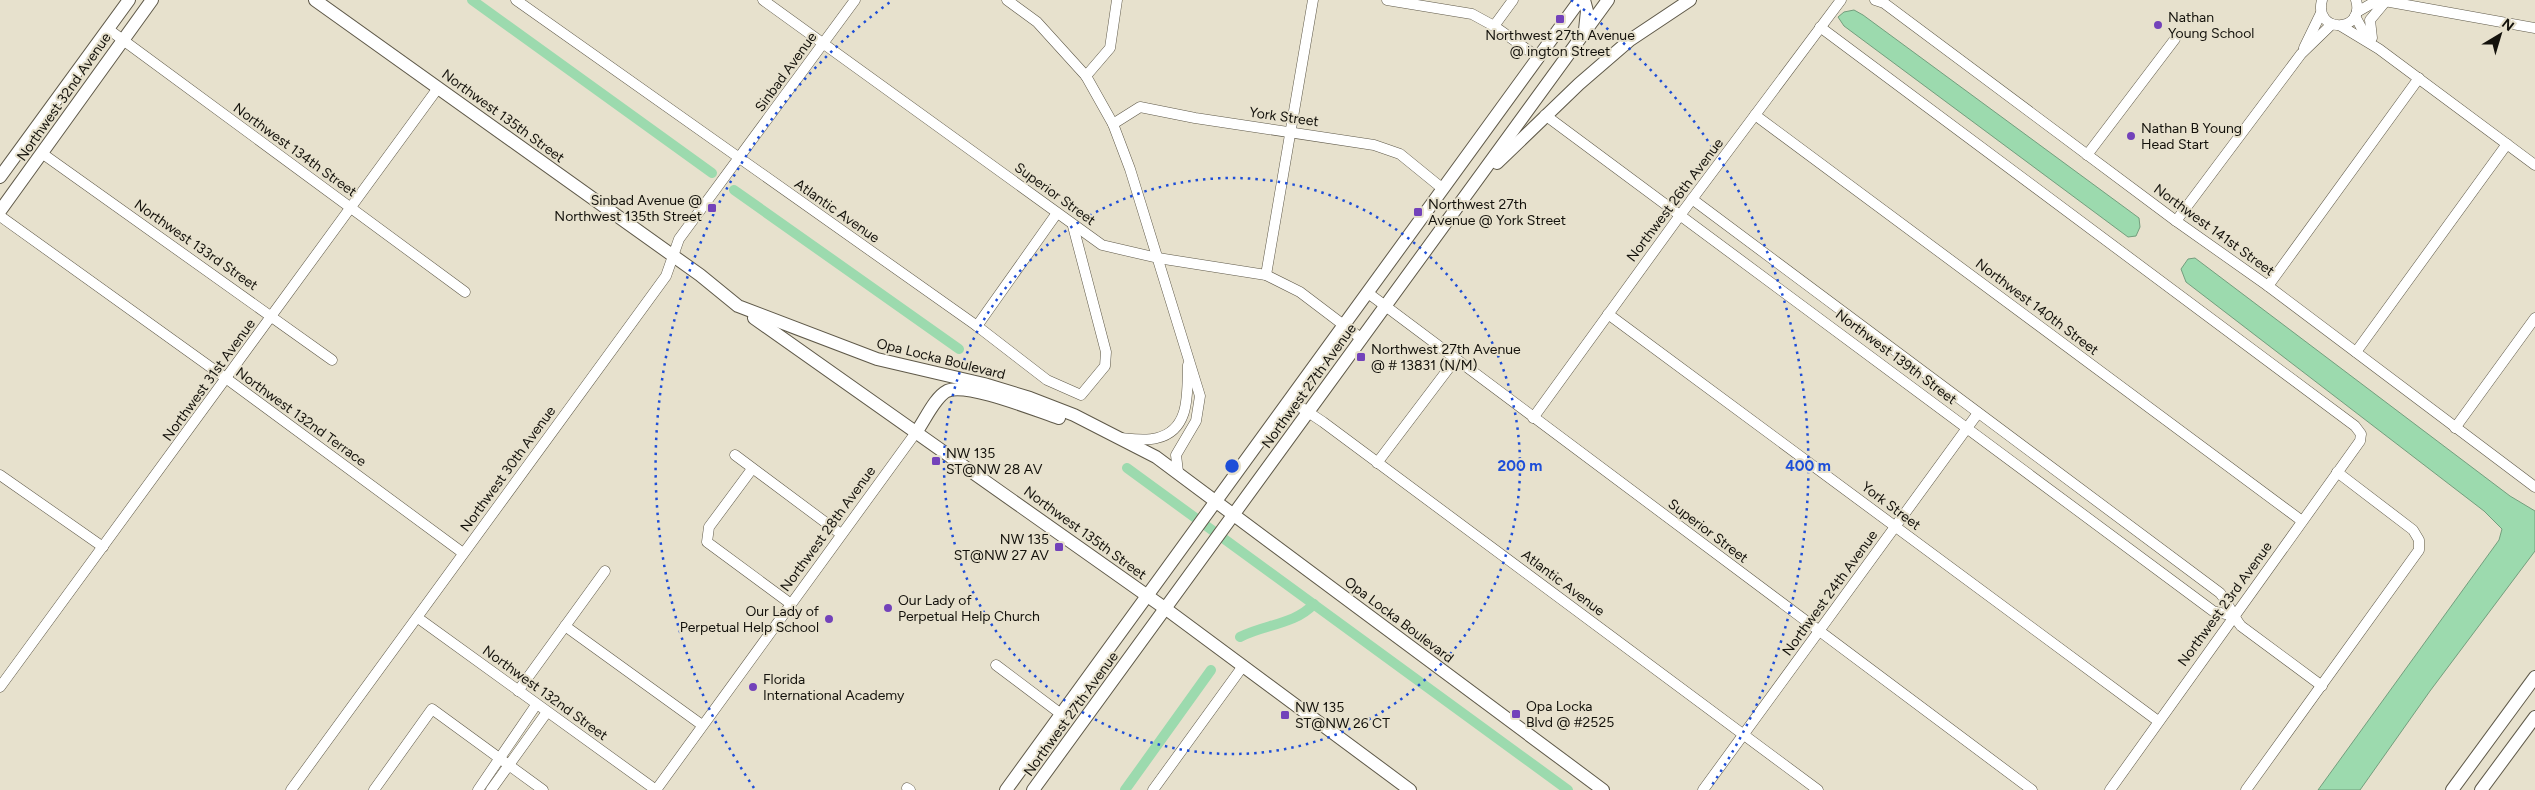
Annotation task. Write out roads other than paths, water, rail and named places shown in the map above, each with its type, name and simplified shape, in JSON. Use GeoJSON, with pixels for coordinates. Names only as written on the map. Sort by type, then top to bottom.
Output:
{"type":"FeatureCollection","features":[{"type":"Feature","properties":{"kind":"main road","name":"Northwest 32nd Avenue"},"geometry":{"type":"LineString","coordinates":[[0,177],[130,0]]}},
{"type":"Feature","properties":{"kind":"main road","name":"Northwest 32nd Avenue"},"geometry":{"type":"LineString","coordinates":[[0,212],[152,0]]}},
{"type":"Feature","properties":{"kind":"main road","name":"Northwest 135th Street"},"geometry":{"type":"LineString","coordinates":[[315,0],[674,257]]}},
{"type":"Feature","properties":{"kind":"main road","name":"Northwest 27th Avenue"},"geometry":{"type":"LineString","coordinates":[[1006,790],[1580,0]]}},
{"type":"Feature","properties":{"kind":"main road"},"geometry":{"type":"LineString","coordinates":[[1584,0],[1587,11],[1585,32]]}},
{"type":"Feature","properties":{"kind":"main road"},"geometry":{"type":"LineString","coordinates":[[1483,173],[1502,160],[1546,115],[1630,40],[1690,0]]}},
{"type":"Feature","properties":{"kind":"main road","name":"Northwest 27th Avenue"},"geometry":{"type":"LineString","coordinates":[[1033,790],[1231,520],[1606,1]]}},
{"type":"Feature","properties":{"kind":"main road","name":"Opa Locka Boulevard"},"geometry":{"type":"LineString","coordinates":[[674,257],[738,306],[877,359],[984,384],[1030,398],[1085,421],[1156,456],[1178,472],[1231,520],[1603,790]]}},
{"type":"Feature","properties":{"kind":"main road","name":"Northwest 135th Street"},"geometry":{"type":"LineString","coordinates":[[738,306],[1166,609],[1410,790]]}},
{"type":"Feature","properties":{"kind":"main road"},"geometry":{"type":"LineString","coordinates":[[917,431],[939,398],[946,391],[955,389],[1002,399],[1074,423],[1085,421]]}},
{"type":"Feature","properties":{"kind":"main road"},"geometry":{"type":"LineString","coordinates":[[2452,790],[2535,677]]}},
{"type":"Feature","properties":{"kind":"main road"},"geometry":{"type":"LineString","coordinates":[[2482,790],[2535,717]]}},
{"type":"Feature","properties":{"kind":"street","name":"Atlantic Avenue"},"geometry":{"type":"LineString","coordinates":[[516,0],[738,159],[977,326],[1047,380],[1081,395],[1105,366],[1106,352],[1073,226]]}},
{"type":"Feature","properties":{"kind":"street","name":"Superior Street"},"geometry":{"type":"LineString","coordinates":[[763,0],[1102,246],[1158,258],[1266,275],[1300,292],[1362,339]]}},
{"type":"Feature","properties":{"kind":"street","name":"Sinbad Avenue"},"geometry":{"type":"LineString","coordinates":[[738,159],[855,0]]}},
{"type":"Feature","properties":{"kind":"street"},"geometry":{"type":"LineString","coordinates":[[1007,0],[1037,22],[1086,76],[1113,124],[1130,169],[1188,362],[1197,382],[1199,402],[1196,421],[1176,455],[1178,472]]}},
{"type":"Feature","properties":{"kind":"street"},"geometry":{"type":"LineString","coordinates":[[1086,76],[1110,48],[1117,0]]}},
{"type":"Feature","properties":{"kind":"street"},"geometry":{"type":"LineString","coordinates":[[1266,275],[1292,131],[1312,0]]}},
{"type":"Feature","properties":{"kind":"street"},"geometry":{"type":"LineString","coordinates":[[1387,0],[1472,14],[1494,26],[1538,58]]}},
{"type":"Feature","properties":{"kind":"street"},"geometry":{"type":"LineString","coordinates":[[1494,26],[1513,0]]}},
{"type":"Feature","properties":{"kind":"street","name":"Northwest 26th Avenue"},"geometry":{"type":"LineString","coordinates":[[1533,418],[1692,199],[1841,0]]}},
{"type":"Feature","properties":{"kind":"street","name":"Northwest 141st Street"},"geometry":{"type":"LineString","coordinates":[[1875,0],[1884,4],[2176,221],[2268,286],[2535,487]]}},
{"type":"Feature","properties":{"kind":"street"},"geometry":{"type":"LineString","coordinates":[[2311,0],[2321,7],[2336,25],[2379,49],[2535,164]]}},
{"type":"Feature","properties":{"kind":"street"},"geometry":{"type":"LineString","coordinates":[[2356,0],[2356,14],[2362,29],[2372,38],[2379,49]]}},
{"type":"Feature","properties":{"kind":"street"},"geometry":{"type":"LineString","coordinates":[[2372,38],[2370,20],[2382,1]]}},
{"type":"Feature","properties":{"kind":"street"},"geometry":{"type":"LineString","coordinates":[[2176,221],[2301,54],[2336,25],[2347,24],[2356,14],[2371,4],[2382,1],[2535,28]]}},
{"type":"Feature","properties":{"kind":"street"},"geometry":{"type":"LineString","coordinates":[[2301,54],[2321,7]]}},
{"type":"Feature","properties":{"kind":"street","name":"Northwest 23rd Avenue"},"geometry":{"type":"LineString","coordinates":[[1820,27],[2355,426],[2360,434],[2360,441],[2232,616],[2110,790]]}},
{"type":"Feature","properties":{"kind":"street","name":"Northwest 134th Street"},"geometry":{"type":"LineString","coordinates":[[108,29],[465,292]]}},
{"type":"Feature","properties":{"kind":"street"},"geometry":{"type":"LineString","coordinates":[[2087,155],[2175,39]]}},
{"type":"Feature","properties":{"kind":"street"},"geometry":{"type":"LineString","coordinates":[[2268,286],[2419,78]]}},
{"type":"Feature","properties":{"kind":"street","name":"Northwest 31st Avenue"},"geometry":{"type":"LineString","coordinates":[[0,687],[438,88]]}},
{"type":"Feature","properties":{"kind":"street","name":"York Street"},"geometry":{"type":"LineString","coordinates":[[1113,124],[1140,107],[1195,118],[1292,131],[1385,148],[1406,158],[1443,189]]}},
{"type":"Feature","properties":{"kind":"street","name":"Northwest 139th Street"},"geometry":{"type":"LineString","coordinates":[[1546,115],[2214,611],[2232,616]]}},
{"type":"Feature","properties":{"kind":"street","name":"Northwest 140th Street"},"geometry":{"type":"LineString","coordinates":[[1755,115],[2302,521]]}},
{"type":"Feature","properties":{"kind":"street"},"geometry":{"type":"LineString","coordinates":[[2356,352],[2507,144]]}},
{"type":"Feature","properties":{"kind":"street","name":"Northwest 133rd Street"},"geometry":{"type":"LineString","coordinates":[[43,154],[273,316],[332,360]]}},
{"type":"Feature","properties":{"kind":"street","name":"Northwest 30th Avenue"},"geometry":{"type":"LineString","coordinates":[[291,790],[666,276],[679,239],[738,159]]}},
{"type":"Feature","properties":{"kind":"street","name":"Northwest 139th Street"},"geometry":{"type":"LineString","coordinates":[[1692,199],[2220,594],[2227,601],[2232,616],[2241,626],[2322,686]]}},
{"type":"Feature","properties":{"kind":"street"},"geometry":{"type":"LineString","coordinates":[[977,326],[1057,212]]}},
{"type":"Feature","properties":{"kind":"street","name":"Northwest 132nd Terrace"},"geometry":{"type":"LineString","coordinates":[[0,216],[227,379],[463,553]]}},
{"type":"Feature","properties":{"kind":"street","name":"Superior Street"},"geometry":{"type":"LineString","coordinates":[[1368,293],[1454,360],[2032,790]]}},
{"type":"Feature","properties":{"kind":"street"},"geometry":{"type":"LineString","coordinates":[[1832,327],[1844,313]]}},
{"type":"Feature","properties":{"kind":"street","name":"York Street"},"geometry":{"type":"LineString","coordinates":[[1608,314],[2158,722]]}},
{"type":"Feature","properties":{"kind":"street"},"geometry":{"type":"LineString","coordinates":[[2455,428],[2535,318]]}},
{"type":"Feature","properties":{"kind":"street"},"geometry":{"type":"LineString","coordinates":[[1377,462],[1454,360]]}},
{"type":"Feature","properties":{"kind":"street"},"geometry":{"type":"LineString","coordinates":[[1120,438],[1157,438],[1176,427],[1186,411],[1188,362]]}},
{"type":"Feature","properties":{"kind":"street","name":"Atlantic Avenue"},"geometry":{"type":"LineString","coordinates":[[1290,400],[1377,462],[1818,790]]}},
{"type":"Feature","properties":{"kind":"street","name":"Northwest 24th Avenue"},"geometry":{"type":"LineString","coordinates":[[1703,790],[1978,413]]}},
{"type":"Feature","properties":{"kind":"street","name":"Northwest 28th Avenue"},"geometry":{"type":"LineString","coordinates":[[656,790],[917,431]]}},
{"type":"Feature","properties":{"kind":"street"},"geometry":{"type":"LineString","coordinates":[[734,455],[841,534]]}},
{"type":"Feature","properties":{"kind":"street"},"geometry":{"type":"LineString","coordinates":[[752,469],[709,527],[707,542],[791,604]]}},
{"type":"Feature","properties":{"kind":"street"},"geometry":{"type":"LineString","coordinates":[[2246,790],[2419,550],[2419,540],[2413,530],[2337,472]]}},
{"type":"Feature","properties":{"kind":"street"},"geometry":{"type":"LineString","coordinates":[[0,475],[102,547]]}},
{"type":"Feature","properties":{"kind":"street"},"geometry":{"type":"LineString","coordinates":[[518,691],[605,571]]}},
{"type":"Feature","properties":{"kind":"street","name":"Northwest 132nd Street"},"geometry":{"type":"LineString","coordinates":[[418,618],[656,790]]}},
{"type":"Feature","properties":{"kind":"street"},"geometry":{"type":"LineString","coordinates":[[565,626],[702,725]]}},
{"type":"Feature","properties":{"kind":"street"},"geometry":{"type":"LineString","coordinates":[[996,665],[1061,714]]}},
{"type":"Feature","properties":{"kind":"street"},"geometry":{"type":"LineString","coordinates":[[1153,790],[1243,666]]}},
{"type":"Feature","properties":{"kind":"street"},"geometry":{"type":"LineString","coordinates":[[491,790],[518,732],[536,704]]}},
{"type":"Feature","properties":{"kind":"street"},"geometry":{"type":"LineString","coordinates":[[374,790],[432,710],[543,790]]}},
{"type":"Feature","properties":{"kind":"street"},"geometry":{"type":"LineString","coordinates":[[478,790],[528,738],[546,712]]}},
{"type":"Feature","properties":{"kind":"street"},"geometry":{"type":"LineString","coordinates":[[518,732],[528,738]]}},
{"type":"Feature","properties":{"kind":"waterway"},"geometry":{"type":"LineString","coordinates":[[472,0],[712,173]]}},
{"type":"Feature","properties":{"kind":"waterway"},"geometry":{"type":"LineString","coordinates":[[734,190],[959,349]]}},
{"type":"Feature","properties":{"kind":"waterway"},"geometry":{"type":"LineString","coordinates":[[1127,468],[1568,790]]}},
{"type":"Feature","properties":{"kind":"waterway"},"geometry":{"type":"LineString","coordinates":[[1240,637],[1298,616],[1314,604]]}},
{"type":"Feature","properties":{"kind":"waterway"},"geometry":{"type":"LineString","coordinates":[[1125,790],[1211,670]]}},
{"type":"Feature","properties":{"kind":"place","name":"Northwest 27th Avenue @ ington Street"},"geometry":{"type":"Point","coordinates":[1560,19]}},
{"type":"Feature","properties":{"kind":"place","name":"Nathan Young School"},"geometry":{"type":"Point","coordinates":[2158,25]}},
{"type":"Feature","properties":{"kind":"place","name":"Nathan B Young Head Start"},"geometry":{"type":"Point","coordinates":[2131,136]}},
{"type":"Feature","properties":{"kind":"place","name":"Sinbad Avenue @ Northwest 135th Street"},"geometry":{"type":"Point","coordinates":[712,208]}},
{"type":"Feature","properties":{"kind":"place","name":"Northwest 27th Avenue @ York Street"},"geometry":{"type":"Point","coordinates":[1418,212]}},
{"type":"Feature","properties":{"kind":"place","name":"Northwest 27th Avenue @ # 13831 (N/M)"},"geometry":{"type":"Point","coordinates":[1361,357]}},
{"type":"Feature","properties":{"kind":"place","name":"NW 135 ST@NW 28 AV"},"geometry":{"type":"Point","coordinates":[936,461]}},
{"type":"Feature","properties":{"kind":"place","name":"NW 135 ST@NW 27 AV"},"geometry":{"type":"Point","coordinates":[1059,547]}},
{"type":"Feature","properties":{"kind":"place","name":"Our Lady of Perpetual Help Church"},"geometry":{"type":"Point","coordinates":[888,608]}},
{"type":"Feature","properties":{"kind":"place","name":"Our Lady of Perpetual Help School"},"geometry":{"type":"Point","coordinates":[829,619]}},
{"type":"Feature","properties":{"kind":"place","name":"Florida International Academy"},"geometry":{"type":"Point","coordinates":[753,687]}},
{"type":"Feature","properties":{"kind":"place","name":"Opa Locka Blvd @ #2525"},"geometry":{"type":"Point","coordinates":[1516,714]}},
{"type":"Feature","properties":{"kind":"place","name":"NW 135 ST@NW 26 CT"},"geometry":{"type":"Point","coordinates":[1285,715]}}]}
